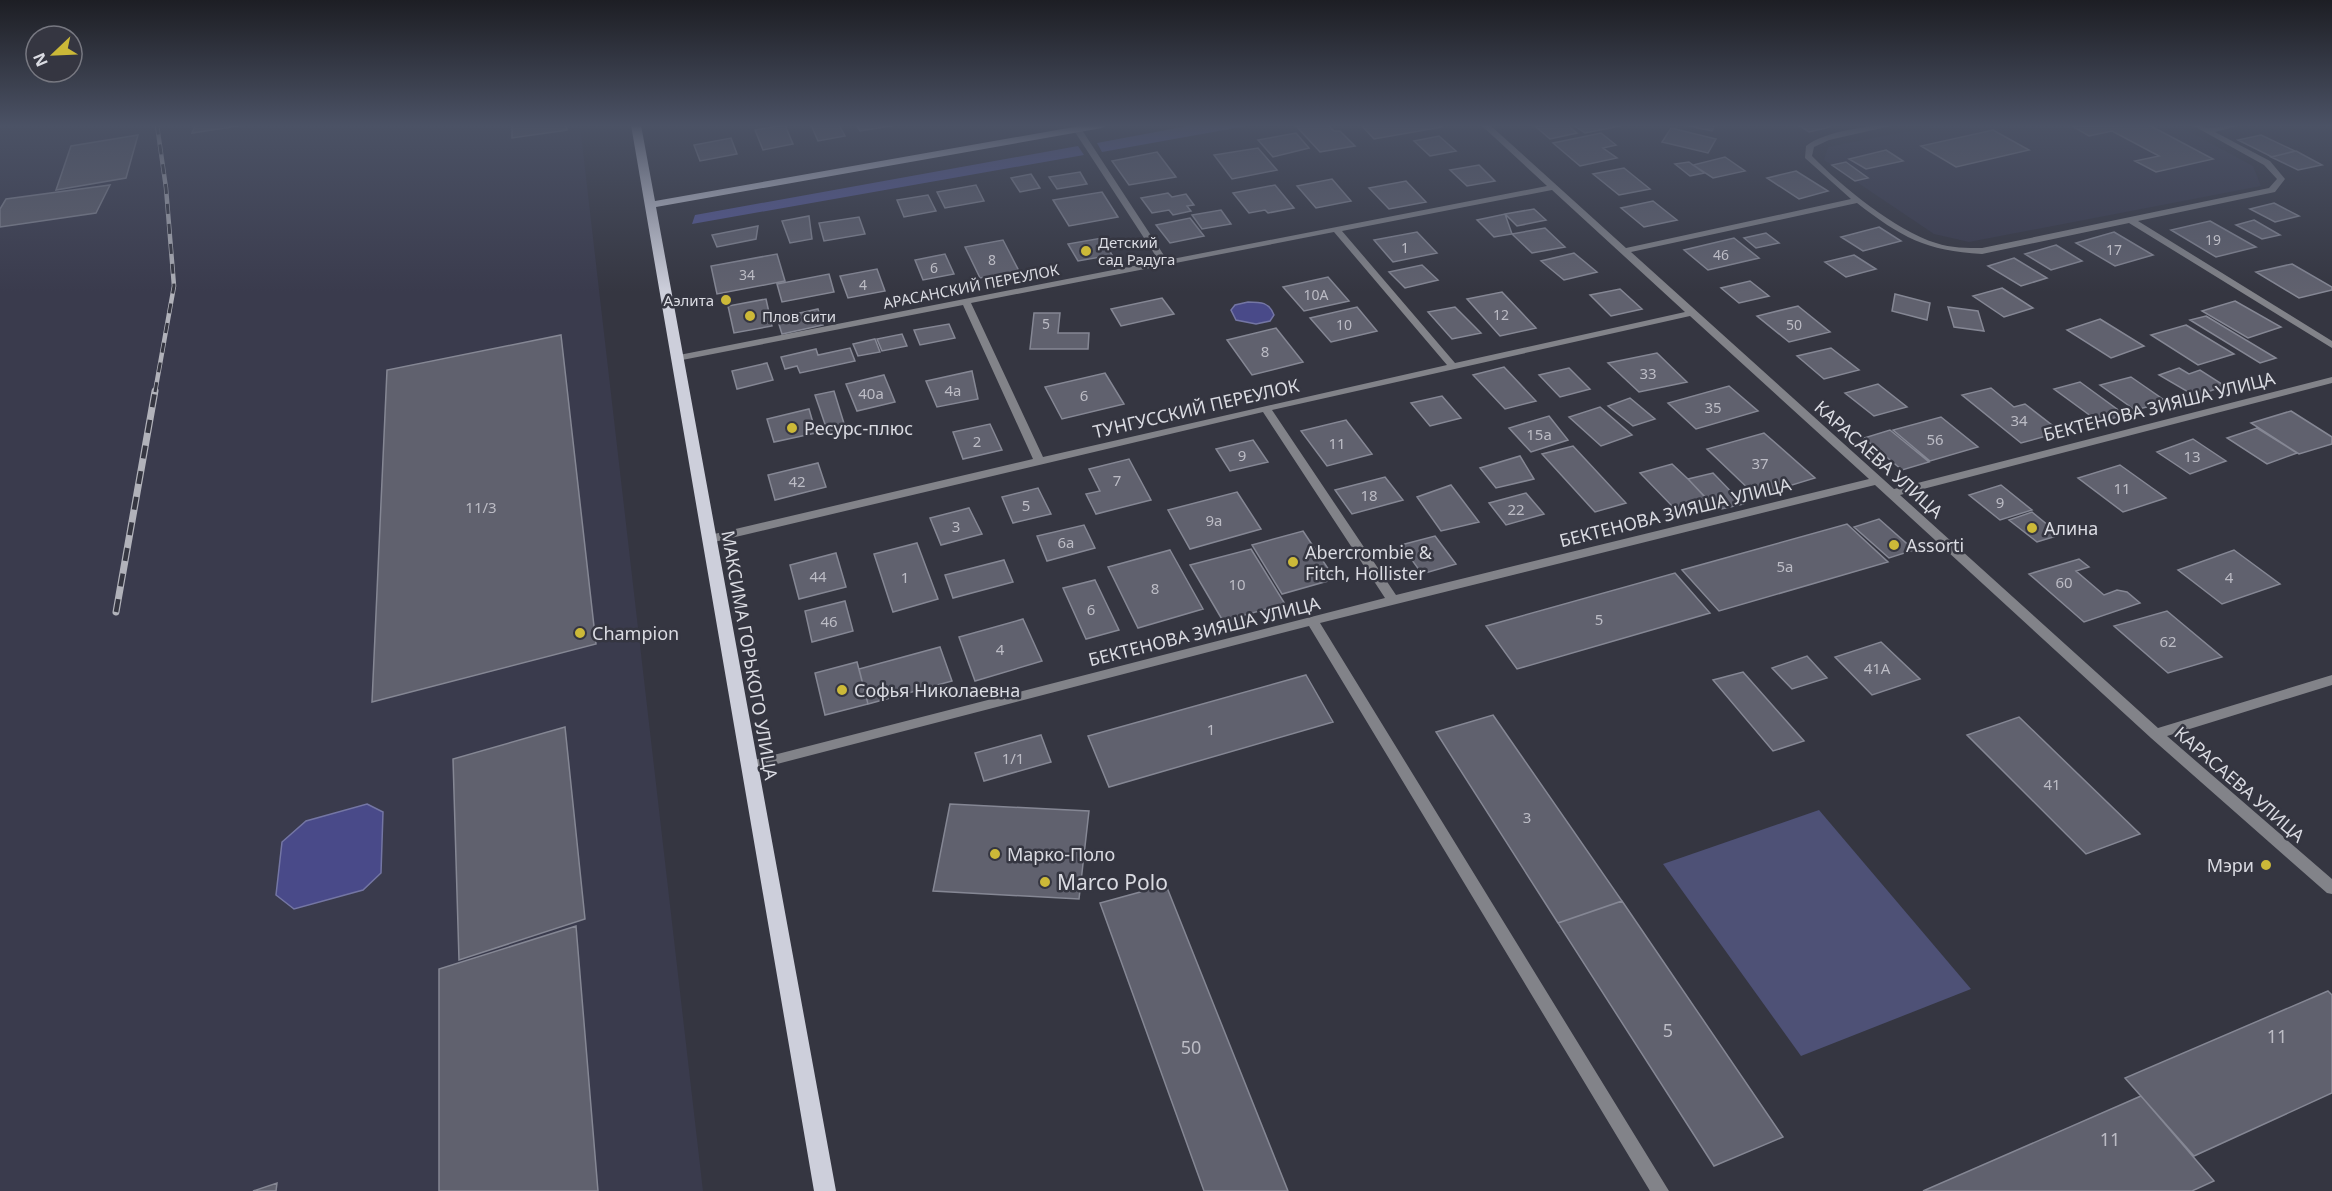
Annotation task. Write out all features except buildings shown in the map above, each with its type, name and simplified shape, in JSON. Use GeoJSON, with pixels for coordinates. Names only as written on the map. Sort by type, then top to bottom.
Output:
{"type":"FeatureCollection","features":[{"type":"Feature","properties":{"kind":"main road","name":"МАКСИМА ГОРЬКОГО УЛИЦА"},"geometry":{"type":"LineString","coordinates":[[646,181],[825,1191]]}},
{"type":"Feature","properties":{"kind":"main road"},"geometry":{"type":"LineString","coordinates":[[650,205],[787,181]]}},
{"type":"Feature","properties":{"kind":"street"},"geometry":{"type":"LineString","coordinates":[[1111,181],[1165,263]]}},
{"type":"Feature","properties":{"kind":"street","name":"КАРАСАЕВА УЛИЦА"},"geometry":{"type":"LineString","coordinates":[[1547,181],[2156,734],[2332,888]]}},
{"type":"Feature","properties":{"kind":"street"},"geometry":{"type":"LineString","coordinates":[[1834,181],[1859,200],[1927,243],[1946,248],[1982,251],[2272,190],[2281,181]]}},
{"type":"Feature","properties":{"kind":"street","name":"АРАСАНСКИЙ ПЕРЕУЛОК"},"geometry":{"type":"LineString","coordinates":[[677,358],[1554,187]]}},
{"type":"Feature","properties":{"kind":"street"},"geometry":{"type":"LineString","coordinates":[[1624,251],[1859,200]]}},
{"type":"Feature","properties":{"kind":"street"},"geometry":{"type":"LineString","coordinates":[[2131,220],[2332,345]]}},
{"type":"Feature","properties":{"kind":"street"},"geometry":{"type":"LineString","coordinates":[[1337,230],[1453,366]]}},
{"type":"Feature","properties":{"kind":"street"},"geometry":{"type":"LineString","coordinates":[[966,302],[1039,462]]}},
{"type":"Feature","properties":{"kind":"street","name":"ТУНГУССКИЙ ПЕРЕУЛОК"},"geometry":{"type":"LineString","coordinates":[[710,539],[1266,408],[1691,313]]}},
{"type":"Feature","properties":{"kind":"street","name":"БЕКТЕНОВА ЗИЯША УЛИЦА"},"geometry":{"type":"LineString","coordinates":[[1890,494],[2332,380]]}},
{"type":"Feature","properties":{"kind":"street"},"geometry":{"type":"LineString","coordinates":[[1266,408],[1393,600]]}},
{"type":"Feature","properties":{"kind":"street","name":"БЕКТЕНОВА ЗИЯША УЛИЦА"},"geometry":{"type":"LineString","coordinates":[[750,766],[1393,600],[1877,481]]}},
{"type":"Feature","properties":{"kind":"street"},"geometry":{"type":"LineString","coordinates":[[1312,621],[1660,1191]]}},
{"type":"Feature","properties":{"kind":"street"},"geometry":{"type":"LineString","coordinates":[[2156,734],[2332,680]]}},
{"type":"Feature","properties":{"kind":"shaded area"},"geometry":{"type":"Polygon","coordinates":[[[0,181],[586,181],[703,1191],[0,1191],[0,181]]]}},
{"type":"Feature","properties":{"kind":"shaded area"},"geometry":{"type":"Polygon","coordinates":[[[886,181],[939,181],[692,224],[695,215],[886,181]]]}},
{"type":"Feature","properties":{"kind":"shaded area"},"geometry":{"type":"Polygon","coordinates":[[[1855,181],[2259,181],[2261,186],[1969,242],[1934,234],[1855,181]]]}},
{"type":"Feature","properties":{"kind":"shaded area"},"geometry":{"type":"Polygon","coordinates":[[[1257,302],[1270,307],[1274,315],[1270,321],[1256,324],[1236,320],[1231,310],[1235,305],[1257,302]]]}},
{"type":"Feature","properties":{"kind":"shaded area"},"geometry":{"type":"Polygon","coordinates":[[[367,804],[383,812],[381,873],[363,890],[294,909],[276,895],[282,842],[306,821],[367,804]]]}},
{"type":"Feature","properties":{"kind":"shaded area"},"geometry":{"type":"Polygon","coordinates":[[[1819,810],[1971,989],[1801,1056],[1663,864],[1819,810]]]}},
{"type":"Feature","properties":{"kind":"railway"},"geometry":{"type":"LineString","coordinates":[[155,392],[174,286],[165,181]]}},
{"type":"Feature","properties":{"kind":"railway"},"geometry":{"type":"LineString","coordinates":[[116,612],[155,391]]}},
{"type":"Feature","properties":{"kind":"place","name":"Детский сад Радуга"},"geometry":{"type":"Point","coordinates":[1086,251]}},
{"type":"Feature","properties":{"kind":"place","name":"Аэлита"},"geometry":{"type":"Point","coordinates":[726,300]}},
{"type":"Feature","properties":{"kind":"place","name":"Плов сити"},"geometry":{"type":"Point","coordinates":[750,316]}},
{"type":"Feature","properties":{"kind":"place","name":"Ресурс-плюс"},"geometry":{"type":"Point","coordinates":[792,428]}},
{"type":"Feature","properties":{"kind":"place","name":"Алина"},"geometry":{"type":"Point","coordinates":[2032,528]}},
{"type":"Feature","properties":{"kind":"place","name":"Assorti"},"geometry":{"type":"Point","coordinates":[1894,545]}},
{"type":"Feature","properties":{"kind":"place","name":"Abercrombie & Fitch, Hollister"},"geometry":{"type":"Point","coordinates":[1293,562]}},
{"type":"Feature","properties":{"kind":"place","name":"Champion"},"geometry":{"type":"Point","coordinates":[580,633]}},
{"type":"Feature","properties":{"kind":"place","name":"Софья Николаевна"},"geometry":{"type":"Point","coordinates":[842,690]}},
{"type":"Feature","properties":{"kind":"place","name":"Марко-Поло"},"geometry":{"type":"Point","coordinates":[995,854]}},
{"type":"Feature","properties":{"kind":"place","name":"Мэри"},"geometry":{"type":"Point","coordinates":[2266,865]}},
{"type":"Feature","properties":{"kind":"place","name":"Marco Polo"},"geometry":{"type":"Point","coordinates":[1045,882]}}]}
